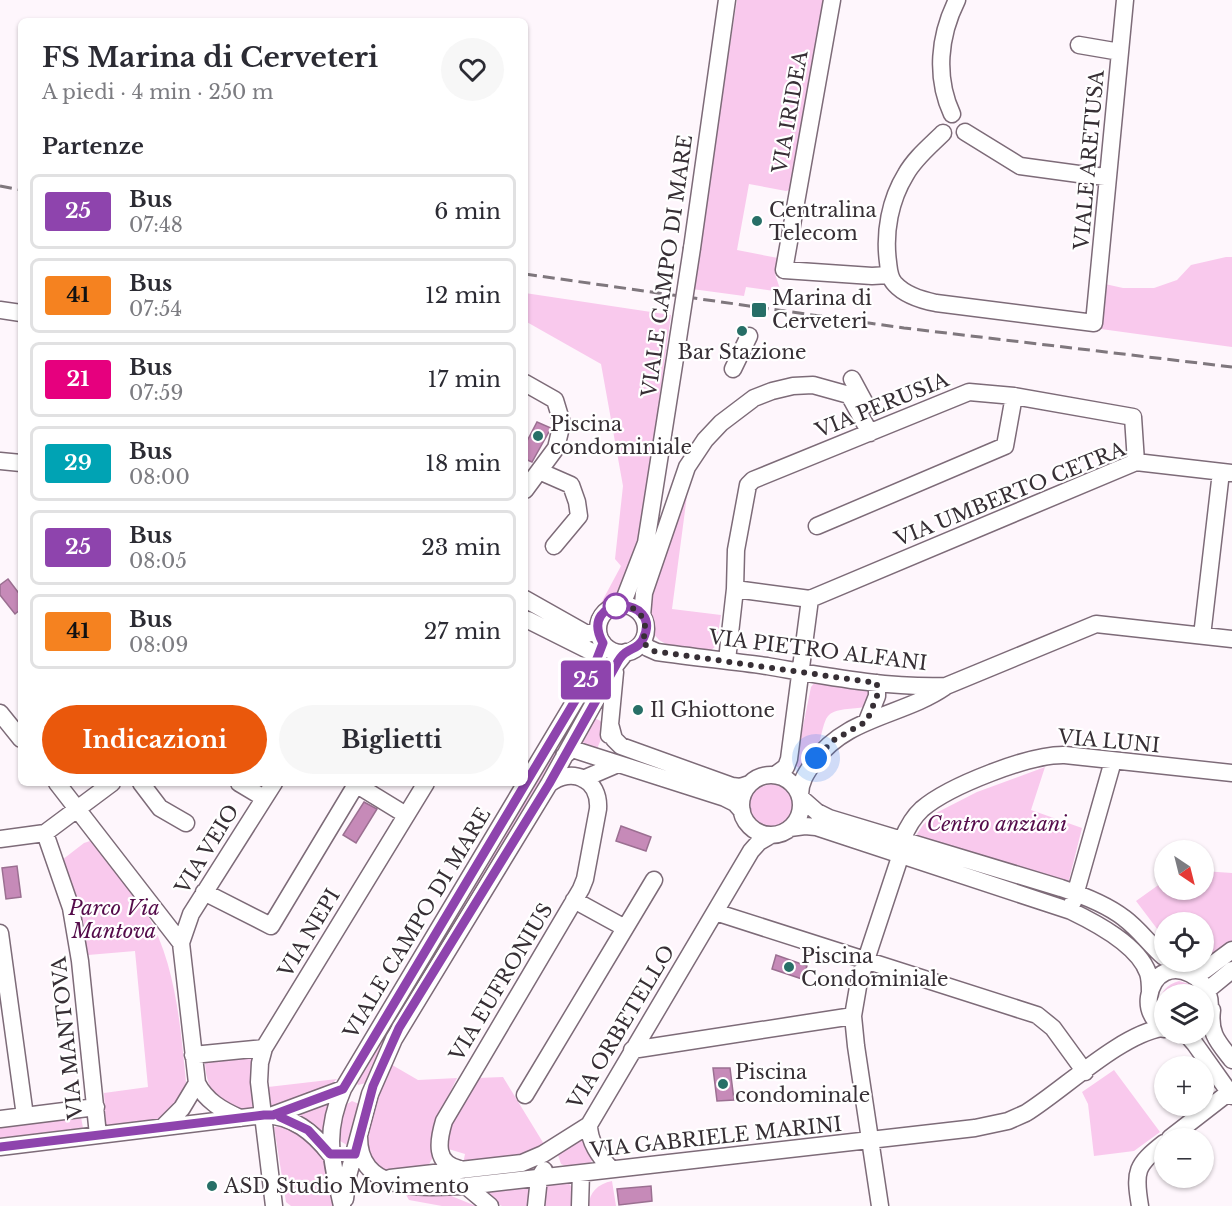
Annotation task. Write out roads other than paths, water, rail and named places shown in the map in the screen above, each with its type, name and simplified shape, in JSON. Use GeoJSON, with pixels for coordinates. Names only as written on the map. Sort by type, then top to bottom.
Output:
{"type":"FeatureCollection","features":[{"type":"Feature","properties":{"kind":"street","name":"VIALE CAMPO DI MARE"},"geometry":{"type":"LineString","coordinates":[[622,605],[646,543],[692,248],[727,0]]}},
{"type":"Feature","properties":{"kind":"street","name":"VIA IRIDEA"},"geometry":{"type":"LineString","coordinates":[[832,0],[784,270],[872,276],[889,275]]}},
{"type":"Feature","properties":{"kind":"street"},"geometry":{"type":"LineString","coordinates":[[952,114],[942,73],[941,45],[950,14],[957,0]]}},
{"type":"Feature","properties":{"kind":"street","name":"VIALE ARETUSA"},"geometry":{"type":"LineString","coordinates":[[889,275],[894,283],[920,300],[1094,323],[1125,0]]}},
{"type":"Feature","properties":{"kind":"street"},"geometry":{"type":"LineString","coordinates":[[1079,45],[1120,52]]}},
{"type":"Feature","properties":{"kind":"street"},"geometry":{"type":"LineString","coordinates":[[943,133],[953,139],[965,132],[963,119],[952,114]]}},
{"type":"Feature","properties":{"kind":"street"},"geometry":{"type":"LineString","coordinates":[[889,275],[887,230],[897,192],[913,164],[943,133],[943,121],[952,114]]}},
{"type":"Feature","properties":{"kind":"street"},"geometry":{"type":"LineString","coordinates":[[965,132],[992,151],[1020,166],[1108,177]]}},
{"type":"Feature","properties":{"kind":"street"},"geometry":{"type":"LineString","coordinates":[[0,310],[18,313]]}},
{"type":"Feature","properties":{"kind":"street"},"geometry":{"type":"LineString","coordinates":[[733,369],[749,336]]}},
{"type":"Feature","properties":{"kind":"street"},"geometry":{"type":"LineString","coordinates":[[852,379],[874,430]]}},
{"type":"Feature","properties":{"kind":"street"},"geometry":{"type":"LineString","coordinates":[[528,385],[555,400],[562,423],[556,448],[528,486]]}},
{"type":"Feature","properties":{"kind":"street"},"geometry":{"type":"LineString","coordinates":[[596,756],[607,750],[621,658],[642,642],[646,629],[642,616],[644,593],[687,467],[705,440],[741,406],[772,391],[793,386],[813,385],[849,395],[874,430]]}},
{"type":"Feature","properties":{"kind":"street","name":"VIA PERUSIA"},"geometry":{"type":"LineString","coordinates":[[735,589],[736,550],[748,485],[753,480],[969,392],[1014,396],[1133,417],[1136,462]]}},
{"type":"Feature","properties":{"kind":"street"},"geometry":{"type":"LineString","coordinates":[[817,526],[1005,446],[1014,396]]}},
{"type":"Feature","properties":{"kind":"street"},"geometry":{"type":"LineString","coordinates":[[0,461],[18,463]]}},
{"type":"Feature","properties":{"kind":"street","name":"VIA UMBERTO CETRA"},"geometry":{"type":"LineString","coordinates":[[810,599],[1136,462],[1226,472]]}},
{"type":"Feature","properties":{"kind":"street"},"geometry":{"type":"LineString","coordinates":[[539,471],[571,485],[577,502],[579,516],[554,546]]}},
{"type":"Feature","properties":{"kind":"street"},"geometry":{"type":"LineString","coordinates":[[1202,636],[1226,472]]}},
{"type":"Feature","properties":{"kind":"street"},"geometry":{"type":"LineString","coordinates":[[646,543],[652,569]]}},
{"type":"Feature","properties":{"kind":"street"},"geometry":{"type":"LineString","coordinates":[[727,660],[735,589],[810,599],[789,759],[786,767],[775,775]]}},
{"type":"Feature","properties":{"kind":"street"},"geometry":{"type":"LineString","coordinates":[[531,601],[587,634],[621,658]]}},
{"type":"Feature","properties":{"kind":"street"},"geometry":{"type":"LineString","coordinates":[[600,643],[602,616],[614,606],[622,605],[637,610],[642,616]]}},
{"type":"Feature","properties":{"kind":"street"},"geometry":{"type":"LineString","coordinates":[[528,623],[600,643]]}},
{"type":"Feature","properties":{"kind":"street","name":"VIA PIETRO ALFANI"},"geometry":{"type":"LineString","coordinates":[[642,642],[657,652],[727,660],[877,683],[926,687],[946,686],[1096,624],[1232,639]]}},
{"type":"Feature","properties":{"kind":"street","name":"VIALE CAMPO DI MARE"},"geometry":{"type":"LineString","coordinates":[[528,780],[591,674],[600,643]]}},
{"type":"Feature","properties":{"kind":"street","name":"VIALE CAMPO DI MARE"},"geometry":{"type":"LineString","coordinates":[[344,1206],[348,1176],[376,1076],[399,1028],[549,784],[621,658]]}},
{"type":"Feature","properties":{"kind":"street"},"geometry":{"type":"LineString","coordinates":[[867,721],[877,696],[877,683]]}},
{"type":"Feature","properties":{"kind":"street"},"geometry":{"type":"LineString","coordinates":[[564,756],[572,749],[725,798],[735,803],[757,832],[779,834],[790,828],[797,820],[800,813],[802,780],[822,751],[834,740],[867,721],[924,700],[946,686]]}},
{"type":"Feature","properties":{"kind":"street"},"geometry":{"type":"LineString","coordinates":[[0,713],[18,735]]}},
{"type":"Feature","properties":{"kind":"street"},"geometry":{"type":"LineString","coordinates":[[610,724],[614,739],[621,746],[732,786],[740,787],[762,777],[775,775],[787,779],[812,809],[825,816],[1071,911],[1098,925],[1127,946],[1148,972],[1150,1012],[1154,1019]]}},
{"type":"Feature","properties":{"kind":"street"},"geometry":{"type":"LineString","coordinates":[[547,748],[555,742],[561,744],[564,748],[564,756]]}},
{"type":"Feature","properties":{"kind":"street","name":"VIA LUNI"},"geometry":{"type":"LineString","coordinates":[[880,1206],[853,1016],[865,960],[901,847],[914,817],[930,803],[956,789],[1028,761],[1053,756],[1232,773]]}},
{"type":"Feature","properties":{"kind":"street"},"geometry":{"type":"LineString","coordinates":[[1071,911],[1113,761]]}},
{"type":"Feature","properties":{"kind":"street"},"geometry":{"type":"LineString","coordinates":[[549,784],[564,776],[576,776],[583,779],[618,764]]}},
{"type":"Feature","properties":{"kind":"street","name":"VIA EUFRONIUS"},"geometry":{"type":"LineString","coordinates":[[463,1169],[448,1166],[441,1157],[440,1141],[444,1121],[585,879],[598,799],[593,789],[583,779]]}},
{"type":"Feature","properties":{"kind":"street"},"geometry":{"type":"LineString","coordinates":[[749,784],[741,798],[752,837],[751,851]]}},
{"type":"Feature","properties":{"kind":"street"},"geometry":{"type":"LineString","coordinates":[[59,786],[181,944]]}},
{"type":"Feature","properties":{"kind":"street"},"geometry":{"type":"LineString","coordinates":[[0,839],[45,833],[108,786]]}},
{"type":"Feature","properties":{"kind":"street"},"geometry":{"type":"LineString","coordinates":[[143,786],[160,808],[186,823]]}},
{"type":"Feature","properties":{"kind":"street"},"geometry":{"type":"LineString","coordinates":[[243,786],[264,798]]}},
{"type":"Feature","properties":{"kind":"street","name":"VIA VEIO"},"geometry":{"type":"LineString","coordinates":[[197,1083],[181,944],[191,914],[272,786]]}},
{"type":"Feature","properties":{"kind":"street"},"geometry":{"type":"LineString","coordinates":[[204,892],[271,926],[356,786]]}},
{"type":"Feature","properties":{"kind":"street"},"geometry":{"type":"LineString","coordinates":[[360,786],[406,815]]}},
{"type":"Feature","properties":{"kind":"street","name":"VIA NEPI"},"geometry":{"type":"LineString","coordinates":[[274,1206],[268,1115],[259,1082],[264,1048],[424,786]]}},
{"type":"Feature","properties":{"kind":"street","name":"VIALE CAMPO DI MARE"},"geometry":{"type":"LineString","coordinates":[[344,1206],[330,1154],[333,1121],[343,1089],[524,786]]}},
{"type":"Feature","properties":{"kind":"street"},"geometry":{"type":"LineString","coordinates":[[790,828],[811,826],[1075,893],[1112,909],[1125,918],[1154,947]]}},
{"type":"Feature","properties":{"kind":"street","name":"VIA MANTOVA"},"geometry":{"type":"LineString","coordinates":[[45,833],[72,908],[80,961],[98,1135]]}},
{"type":"Feature","properties":{"kind":"street","name":"VIA ORBETELLO"},"geometry":{"type":"LineString","coordinates":[[385,1179],[522,1163],[538,1157],[589,1125],[751,851],[759,842],[771,835]]}},
{"type":"Feature","properties":{"kind":"street"},"geometry":{"type":"LineString","coordinates":[[525,1095],[654,880]]}},
{"type":"Feature","properties":{"kind":"street"},"geometry":{"type":"LineString","coordinates":[[574,900],[625,928]]}},
{"type":"Feature","properties":{"kind":"street"},"geometry":{"type":"LineString","coordinates":[[715,912],[1041,1017],[1057,1033],[1085,1072]]}},
{"type":"Feature","properties":{"kind":"street"},"geometry":{"type":"LineString","coordinates":[[0,933],[25,1116]]}},
{"type":"Feature","properties":{"kind":"street"},"geometry":{"type":"LineString","coordinates":[[1214,963],[1232,950]]}},
{"type":"Feature","properties":{"kind":"street"},"geometry":{"type":"LineString","coordinates":[[1214,985],[1232,970]]}},
{"type":"Feature","properties":{"kind":"street"},"geometry":{"type":"LineString","coordinates":[[1149,997],[1155,982],[1169,972]]}},
{"type":"Feature","properties":{"kind":"street"},"geometry":{"type":"LineString","coordinates":[[1190,972],[1207,984]]}},
{"type":"Feature","properties":{"kind":"street","name":"VIA GABRIELE MARINI"},"geometry":{"type":"LineString","coordinates":[[1125,1042],[1142,1022],[1149,997]]}},
{"type":"Feature","properties":{"kind":"street"},"geometry":{"type":"LineString","coordinates":[[632,1050],[853,1016]]}},
{"type":"Feature","properties":{"kind":"street","name":"VIA GABRIELE MARINI"},"geometry":{"type":"LineString","coordinates":[[385,1179],[404,1186],[466,1186],[870,1141],[1008,1122],[1034,1108],[1125,1042],[1142,1034],[1154,1032]]}},
{"type":"Feature","properties":{"kind":"street"},"geometry":{"type":"LineString","coordinates":[[1214,1035],[1232,1060]]}},
{"type":"Feature","properties":{"kind":"street"},"geometry":{"type":"LineString","coordinates":[[1183,1128],[1231,1092],[1195,1044]]}},
{"type":"Feature","properties":{"kind":"street"},"geometry":{"type":"LineString","coordinates":[[193,1055],[264,1048]]}},
{"type":"Feature","properties":{"kind":"street"},"geometry":{"type":"LineString","coordinates":[[197,1083],[200,1090],[217,1107],[240,1118]]}},
{"type":"Feature","properties":{"kind":"street"},"geometry":{"type":"LineString","coordinates":[[162,1127],[182,1108],[197,1083]]}},
{"type":"Feature","properties":{"kind":"street"},"geometry":{"type":"LineString","coordinates":[[0,1147],[268,1115],[343,1089],[355,1093],[367,1107]]}},
{"type":"Feature","properties":{"kind":"street"},"geometry":{"type":"LineString","coordinates":[[0,1119],[96,1107]]}},
{"type":"Feature","properties":{"kind":"street"},"geometry":{"type":"LineString","coordinates":[[268,1115],[286,1119],[308,1130],[330,1154],[355,1154]]}},
{"type":"Feature","properties":{"kind":"street"},"geometry":{"type":"LineString","coordinates":[[589,1125],[589,1133],[595,1148],[611,1169]]}},
{"type":"Feature","properties":{"kind":"street"},"geometry":{"type":"LineString","coordinates":[[359,1137],[363,1160],[374,1172],[385,1179]]}},
{"type":"Feature","properties":{"kind":"street"},"geometry":{"type":"LineString","coordinates":[[536,1206],[539,1178],[560,1144]]}},
{"type":"Feature","properties":{"kind":"street"},"geometry":{"type":"LineString","coordinates":[[1140,1206],[1136,1183],[1137,1173],[1145,1160],[1154,1152]]}},
{"type":"Feature","properties":{"kind":"street"},"geometry":{"type":"LineString","coordinates":[[580,1206],[581,1173]]}},
{"type":"Feature","properties":{"kind":"street"},"geometry":{"type":"LineString","coordinates":[[466,1186],[490,1206]]}},
{"type":"Feature","properties":{"kind":"railway"},"geometry":{"type":"LineString","coordinates":[[0,186],[18,189]]}},
{"type":"Feature","properties":{"kind":"railway"},"geometry":{"type":"LineString","coordinates":[[528,274],[904,328],[1232,367]]}},
{"type":"Feature","properties":{"kind":"place","name":"Centralina Telecom"},"geometry":{"type":"Point","coordinates":[757,221]}},
{"type":"Feature","properties":{"kind":"place","name":"Marina di Cerveteri"},"geometry":{"type":"Point","coordinates":[759,310]}},
{"type":"Feature","properties":{"kind":"place","name":"Bar Stazione"},"geometry":{"type":"Point","coordinates":[742,331]}},
{"type":"Feature","properties":{"kind":"place","name":"Piscina condominiale"},"geometry":{"type":"Point","coordinates":[538,436]}},
{"type":"Feature","properties":{"kind":"place","name":"Il Ghiottone"},"geometry":{"type":"Point","coordinates":[638,710]}},
{"type":"Feature","properties":{"kind":"place","name":"Piscina Condominiale"},"geometry":{"type":"Point","coordinates":[789,967]}},
{"type":"Feature","properties":{"kind":"place","name":"Piscina condominale"},"geometry":{"type":"Point","coordinates":[723,1084]}},
{"type":"Feature","properties":{"kind":"place","name":"ASD Studio Movimento"},"geometry":{"type":"Point","coordinates":[212,1186]}},
{"type":"Feature","properties":{"kind":"park label","name":"Centro anziani"},"geometry":{"type":"Point","coordinates":[997,824]}},
{"type":"Feature","properties":{"kind":"park label","name":"Parco Via Mantova"},"geometry":{"type":"Point","coordinates":[114,920]}}]}
